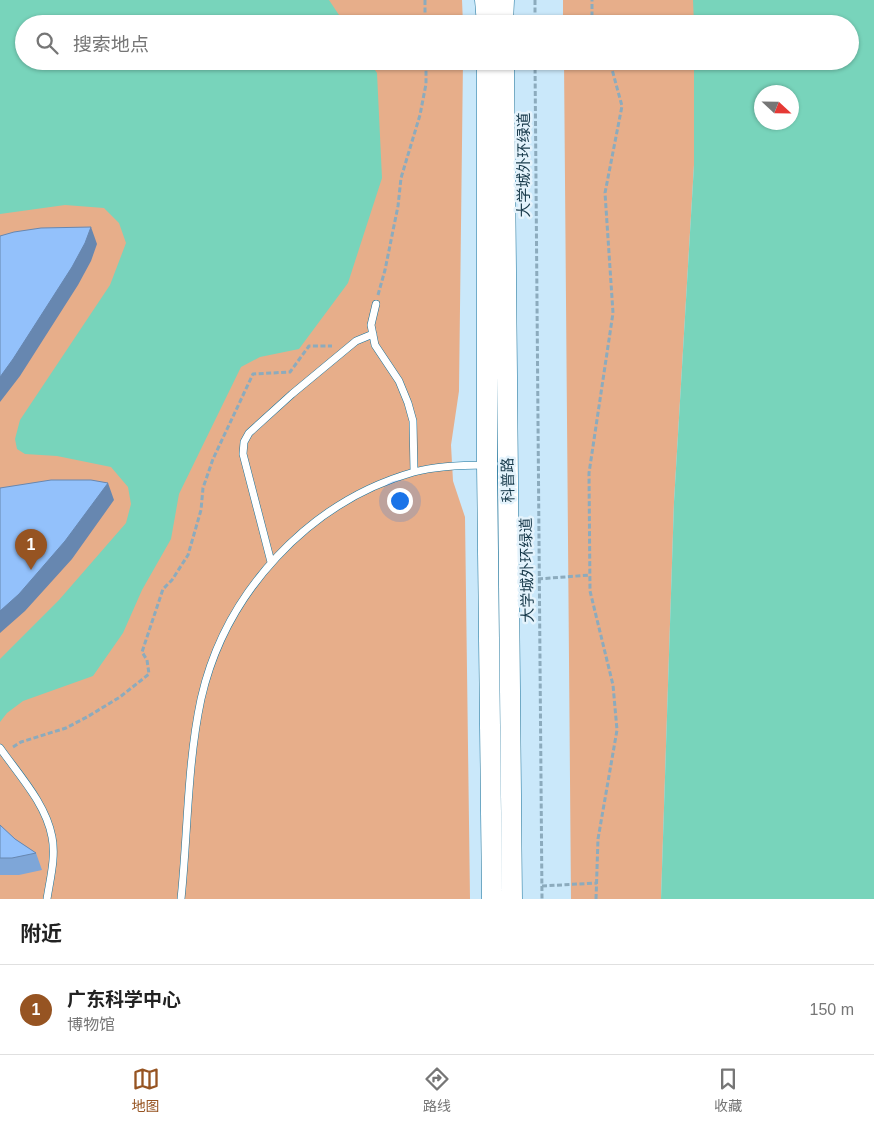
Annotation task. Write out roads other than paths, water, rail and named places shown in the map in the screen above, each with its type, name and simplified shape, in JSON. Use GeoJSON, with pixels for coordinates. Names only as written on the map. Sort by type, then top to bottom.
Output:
{"type":"FeatureCollection","features":[{"type":"Feature","properties":{"kind":"street"},"geometry":{"type":"LineString","coordinates":[[485,0],[486,15]]}},
{"type":"Feature","properties":{"kind":"street"},"geometry":{"type":"LineString","coordinates":[[503,15],[504,0]]}},
{"type":"Feature","properties":{"kind":"street","name":"科普路"},"geometry":{"type":"LineString","coordinates":[[487,70],[497,465],[512,899]]}},
{"type":"Feature","properties":{"kind":"street","name":"科普路"},"geometry":{"type":"LineString","coordinates":[[492,899],[504,70]]}},
{"type":"Feature","properties":{"kind":"lane"},"geometry":{"type":"LineString","coordinates":[[376,304],[371,325],[375,345],[399,382],[413,421],[414,472]]}},
{"type":"Feature","properties":{"kind":"lane"},"geometry":{"type":"LineString","coordinates":[[272,562],[243,454],[244,442],[249,433],[292,394],[356,341],[373,334]]}},
{"type":"Feature","properties":{"kind":"lane"},"geometry":{"type":"LineString","coordinates":[[181,899],[190,770],[196,727],[207,676],[215,652],[242,601],[284,548],[306,528],[331,510],[382,483],[414,472],[452,465],[497,465]]}},
{"type":"Feature","properties":{"kind":"lane"},"geometry":{"type":"LineString","coordinates":[[2,751],[47,818],[53,838],[53,862],[47,899]]}},
{"type":"Feature","properties":{"kind":"place","name":"广东科学中心"},"geometry":{"type":"Point","coordinates":[31,570]}}]}
